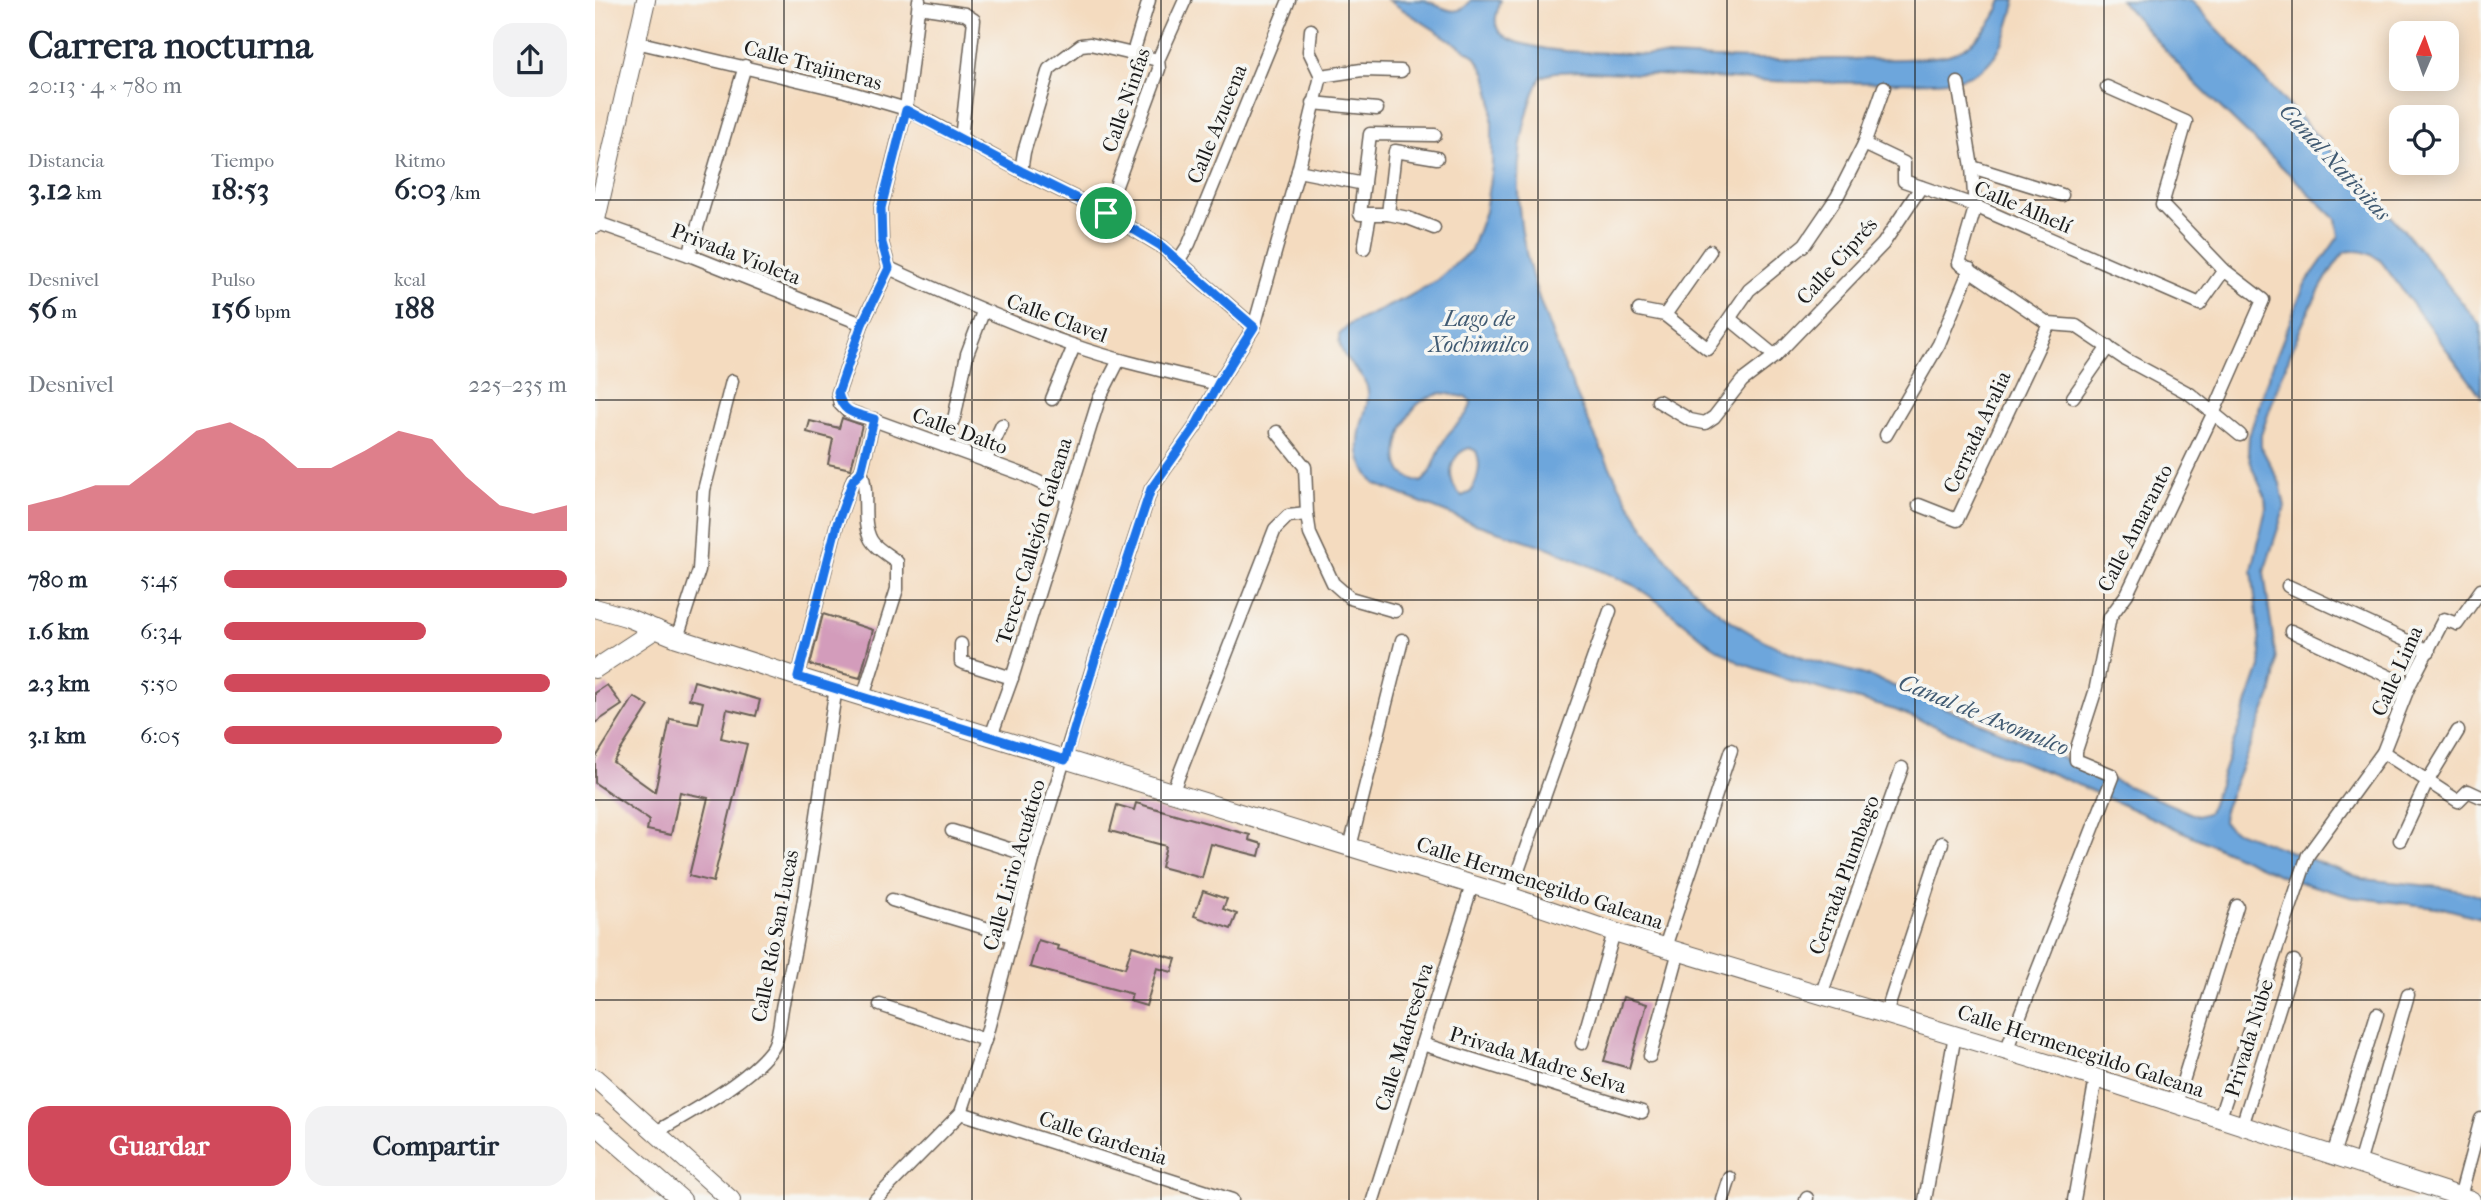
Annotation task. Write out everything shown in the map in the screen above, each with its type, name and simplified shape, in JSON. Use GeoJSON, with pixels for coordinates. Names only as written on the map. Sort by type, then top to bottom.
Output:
{"type":"FeatureCollection","features":[{"type":"Feature","properties":{"kind":"street"},"geometry":{"type":"LineString","coordinates":[[595,223],[600,172],[646,0]]}},
{"type":"Feature","properties":{"kind":"street"},"geometry":{"type":"LineString","coordinates":[[1133,53],[1149,0]]}},
{"type":"Feature","properties":{"kind":"street","name":"Calle Ninfas"},"geometry":{"type":"LineString","coordinates":[[1106,213],[1159,69],[1158,60],[1185,0]]}},
{"type":"Feature","properties":{"kind":"street","name":"Calle Azucena"},"geometry":{"type":"LineString","coordinates":[[1178,261],[1189,244],[1289,0]]}},
{"type":"Feature","properties":{"kind":"street"},"geometry":{"type":"LineString","coordinates":[[862,324],[889,268],[882,243],[881,208],[906,110],[919,3],[965,13],[974,20],[961,139]]}},
{"type":"Feature","properties":{"kind":"street"},"geometry":{"type":"LineString","coordinates":[[1311,30],[1309,51],[1321,76],[1362,70],[1401,71]]}},
{"type":"Feature","properties":{"kind":"street","name":"Calle Trajineras"},"geometry":{"type":"LineString","coordinates":[[636,42],[845,91],[906,110],[1106,213],[1161,246],[1254,327]]}},
{"type":"Feature","properties":{"kind":"street"},"geometry":{"type":"LineString","coordinates":[[1021,171],[1049,69],[1081,46],[1090,44],[1158,60]]}},
{"type":"Feature","properties":{"kind":"street"},"geometry":{"type":"LineString","coordinates":[[689,255],[745,66]]}},
{"type":"Feature","properties":{"kind":"street","name":"Calle Lirio Acuático"},"geometry":{"type":"LineString","coordinates":[[875,1200],[961,1113],[985,1040],[1034,857],[1151,489],[1195,427],[1254,327],[1298,172],[1321,76]]}},
{"type":"Feature","properties":{"kind":"street"},"geometry":{"type":"LineString","coordinates":[[1958,83],[1972,167],[1975,208],[1959,263],[2049,324],[2076,326],[2190,394],[2240,435]]}},
{"type":"Feature","properties":{"kind":"street"},"geometry":{"type":"LineString","coordinates":[[1639,310],[1665,315],[1709,349],[1749,290],[1805,243],[1837,197],[1864,145],[1884,87]]}},
{"type":"Feature","properties":{"kind":"street","name":"Calle Amaranto"},"geometry":{"type":"LineString","coordinates":[[2005,1051],[2112,779],[2112,775],[2076,760],[2076,751],[2095,692],[2110,617],[2127,594],[2213,414],[2263,300],[2224,270],[2162,205],[2186,122],[2107,87]]}},
{"type":"Feature","properties":{"kind":"street"},"geometry":{"type":"LineString","coordinates":[[1313,103],[1377,109]]}},
{"type":"Feature","properties":{"kind":"street"},"geometry":{"type":"LineString","coordinates":[[1434,228],[1388,214],[1360,214],[1370,134],[1435,135]]}},
{"type":"Feature","properties":{"kind":"street"},"geometry":{"type":"LineString","coordinates":[[1864,145],[1904,163],[1904,181],[1921,187]]}},
{"type":"Feature","properties":{"kind":"street"},"geometry":{"type":"LineString","coordinates":[[1388,214],[1395,151],[1437,158]]}},
{"type":"Feature","properties":{"kind":"street"},"geometry":{"type":"LineString","coordinates":[[1972,167],[2062,195]]}},
{"type":"Feature","properties":{"kind":"street"},"geometry":{"type":"LineString","coordinates":[[1298,172],[1364,184]]}},
{"type":"Feature","properties":{"kind":"street","name":"Calle Alhelí"},"geometry":{"type":"LineString","coordinates":[[1921,187],[2200,304],[2224,270]]}},
{"type":"Feature","properties":{"kind":"street","name":"Calle Ciprés"},"geometry":{"type":"LineString","coordinates":[[1658,401],[1690,420],[1705,423],[1714,417],[1742,381],[1775,356],[1883,244],[1921,187]]}},
{"type":"Feature","properties":{"kind":"street"},"geometry":{"type":"LineString","coordinates":[[1364,248],[1370,215]]}},
{"type":"Feature","properties":{"kind":"street","name":"Privada Violeta"},"geometry":{"type":"LineString","coordinates":[[595,223],[689,255],[862,324]]}},
{"type":"Feature","properties":{"kind":"street"},"geometry":{"type":"LineString","coordinates":[[1665,315],[1710,251]]}},
{"type":"Feature","properties":{"kind":"street","name":"Calle Clavel"},"geometry":{"type":"LineString","coordinates":[[889,268],[983,312],[1074,346],[1218,384]]}},
{"type":"Feature","properties":{"kind":"street"},"geometry":{"type":"LineString","coordinates":[[1886,435],[1940,344],[1970,269]]}},
{"type":"Feature","properties":{"kind":"street"},"geometry":{"type":"LineString","coordinates":[[943,445],[955,415],[967,354],[983,312]]}},
{"type":"Feature","properties":{"kind":"street"},"geometry":{"type":"LineString","coordinates":[[1730,319],[1775,356]]}},
{"type":"Feature","properties":{"kind":"street","name":"Calle Dalto"},"geometry":{"type":"LineString","coordinates":[[862,324],[838,393],[840,404],[846,410],[1022,474],[1067,496]]}},
{"type":"Feature","properties":{"kind":"street","name":"Cerrada Aralia"},"geometry":{"type":"LineString","coordinates":[[1919,505],[1957,520],[2049,324]]}},
{"type":"Feature","properties":{"kind":"street"},"geometry":{"type":"LineString","coordinates":[[1052,399],[1074,346]]}},
{"type":"Feature","properties":{"kind":"street"},"geometry":{"type":"LineString","coordinates":[[2073,397],[2108,347]]}},
{"type":"Feature","properties":{"kind":"street","name":"Tercer Callejón Galeana"},"geometry":{"type":"LineString","coordinates":[[991,736],[1012,678],[1099,400],[1119,360]]}},
{"type":"Feature","properties":{"kind":"street"},"geometry":{"type":"LineString","coordinates":[[677,638],[699,570],[704,490],[732,381]]}},
{"type":"Feature","properties":{"kind":"street"},"geometry":{"type":"LineString","coordinates":[[798,677],[846,496],[853,480],[861,472],[874,419]]}},
{"type":"Feature","properties":{"kind":"street"},"geometry":{"type":"LineString","coordinates":[[985,461],[1002,425]]}},
{"type":"Feature","properties":{"kind":"street"},"geometry":{"type":"LineString","coordinates":[[1277,432],[1305,467],[1310,534],[1333,583],[1350,598],[1395,611]]}},
{"type":"Feature","properties":{"kind":"street"},"geometry":{"type":"LineString","coordinates":[[861,472],[865,482],[867,525],[871,541],[897,562],[898,576],[897,589],[863,697]]}},
{"type":"Feature","properties":{"kind":"street"},"geometry":{"type":"LineString","coordinates":[[1172,793],[1275,529],[1288,516],[1307,514]]}},
{"type":"Feature","properties":{"kind":"street"},"geometry":{"type":"LineString","coordinates":[[2288,586],[2429,651]]}},
{"type":"Feature","properties":{"kind":"street","name":"Calle Lima"},"geometry":{"type":"LineString","coordinates":[[2220,1119],[2308,855],[2383,752],[2409,686],[2429,651],[2439,626],[2444,619],[2457,624],[2480,596]]}},
{"type":"Feature","properties":{"kind":"street","name":"Calle Hermenegildo Galeana"},"geometry":{"type":"LineString","coordinates":[[595,608],[798,677],[1509,896],[1614,932],[2096,1078],[2333,1155],[2436,1194],[2466,1198]]}},
{"type":"Feature","properties":{"kind":"street"},"geometry":{"type":"LineString","coordinates":[[1509,896],[1610,611]]}},
{"type":"Feature","properties":{"kind":"street"},"geometry":{"type":"LineString","coordinates":[[595,669],[656,629]]}},
{"type":"Feature","properties":{"kind":"street"},"geometry":{"type":"LineString","coordinates":[[2291,631],[2409,686]]}},
{"type":"Feature","properties":{"kind":"street"},"geometry":{"type":"LineString","coordinates":[[1350,847],[1402,640]]}},
{"type":"Feature","properties":{"kind":"street"},"geometry":{"type":"LineString","coordinates":[[961,644],[961,662],[1012,678]]}},
{"type":"Feature","properties":{"kind":"street","name":"Calle Río San Lucas"},"geometry":{"type":"LineString","coordinates":[[656,1132],[707,1102],[755,1066],[774,1046],[792,968],[808,876],[836,688]]}},
{"type":"Feature","properties":{"kind":"street"},"geometry":{"type":"LineString","coordinates":[[2400,840],[2427,782],[2458,731]]}},
{"type":"Feature","properties":{"kind":"street"},"geometry":{"type":"LineString","coordinates":[[1650,1056],[1672,949],[1731,750]]}},
{"type":"Feature","properties":{"kind":"street"},"geometry":{"type":"LineString","coordinates":[[2383,752],[2458,801],[2468,791],[2481,797]]}},
{"type":"Feature","properties":{"kind":"street","name":"Cerrada Plumbago"},"geometry":{"type":"LineString","coordinates":[[1821,995],[1902,768]]}},
{"type":"Feature","properties":{"kind":"street"},"geometry":{"type":"LineString","coordinates":[[952,831],[1034,857]]}},
{"type":"Feature","properties":{"kind":"street"},"geometry":{"type":"LineString","coordinates":[[1886,1014],[1942,843]]}},
{"type":"Feature","properties":{"kind":"street","name":"Calle Madreselva"},"geometry":{"type":"LineString","coordinates":[[1373,1200],[1472,885]]}},
{"type":"Feature","properties":{"kind":"street"},"geometry":{"type":"LineString","coordinates":[[892,900],[1013,936]]}},
{"type":"Feature","properties":{"kind":"street"},"geometry":{"type":"LineString","coordinates":[[2176,1104],[2237,906]]}},
{"type":"Feature","properties":{"kind":"street"},"geometry":{"type":"LineString","coordinates":[[1582,1043],[1614,932]]}},
{"type":"Feature","properties":{"kind":"street","name":"Privada Nube"},"geometry":{"type":"LineString","coordinates":[[2242,1126],[2294,961]]}},
{"type":"Feature","properties":{"kind":"street"},"geometry":{"type":"LineString","coordinates":[[2359,1164],[2408,995]]}},
{"type":"Feature","properties":{"kind":"street"},"geometry":{"type":"LineString","coordinates":[[880,1005],[985,1040]]}},
{"type":"Feature","properties":{"kind":"street"},"geometry":{"type":"LineString","coordinates":[[2333,1155],[2377,1014]]}},
{"type":"Feature","properties":{"kind":"street"},"geometry":{"type":"LineString","coordinates":[[1924,1200],[1955,1035]]}},
{"type":"Feature","properties":{"kind":"street","name":"Privada Madre Selva"},"geometry":{"type":"LineString","coordinates":[[1422,1044],[1642,1112]]}},
{"type":"Feature","properties":{"kind":"street"},"geometry":{"type":"LineString","coordinates":[[595,1078],[731,1200]]}},
{"type":"Feature","properties":{"kind":"street"},"geometry":{"type":"LineString","coordinates":[[2074,1200],[2096,1078]]}},
{"type":"Feature","properties":{"kind":"street","name":"Calle Gardenia"},"geometry":{"type":"LineString","coordinates":[[961,1113],[1232,1200]]}},
{"type":"Feature","properties":{"kind":"street"},"geometry":{"type":"LineString","coordinates":[[2466,1198],[2481,1119]]}},
{"type":"Feature","properties":{"kind":"street"},"geometry":{"type":"LineString","coordinates":[[595,1124],[682,1200]]}},
{"type":"Feature","properties":{"kind":"street"},"geometry":{"type":"LineString","coordinates":[[1723,1200],[1730,1178]]}},
{"type":"Feature","properties":{"kind":"water","name":"Lago de Xochimilco"},"geometry":{"type":"Polygon","coordinates":[[[1388,0],[1424,0],[1454,11],[1460,10],[1471,0],[1501,0],[1496,22],[1502,34],[1530,46],[1557,50],[1731,58],[1907,59],[1957,52],[1974,41],[1988,26],[2002,0],[2016,0],[2004,39],[1988,64],[1970,75],[1949,81],[1739,80],[1586,71],[1555,72],[1541,77],[1528,110],[1521,146],[1518,200],[1522,235],[1541,305],[1560,355],[1617,481],[1654,542],[1675,569],[1710,605],[1755,636],[1788,652],[1882,681],[2197,816],[2207,813],[2211,807],[2260,667],[2261,653],[2252,570],[2266,508],[2265,496],[2248,452],[2249,436],[2270,372],[2304,286],[2339,236],[2336,219],[2193,81],[2120,0],[2191,0],[2402,228],[2481,326],[2481,396],[2380,260],[2371,255],[2355,251],[2345,252],[2307,314],[2261,435],[2261,447],[2280,483],[2285,507],[2264,572],[2276,660],[2275,678],[2271,695],[2224,810],[2223,822],[2231,829],[2363,879],[2440,887],[2481,895],[2481,918],[2443,908],[2351,897],[2286,878],[2065,779],[1895,710],[1792,681],[1740,663],[1707,642],[1635,586],[1552,549],[1469,522],[1375,484],[1364,468],[1359,453],[1359,436],[1368,402],[1368,391],[1366,383],[1343,352],[1339,335],[1350,324],[1436,281],[1471,250],[1485,211],[1492,166],[1492,100],[1486,74],[1475,56],[1388,0]],[[1442,393],[1417,405],[1407,419],[1400,437],[1397,456],[1402,472],[1421,482],[1430,473],[1446,437],[1470,406],[1471,401],[1465,397],[1442,393]],[[1470,448],[1457,456],[1451,469],[1453,484],[1462,496],[1471,492],[1478,472],[1478,456],[1476,451],[1470,448]]]}},
{"type":"Feature","properties":{"kind":"building"},"geometry":{"type":"Polygon","coordinates":[[[842,418],[862,425],[851,469],[828,464],[833,439],[807,432],[810,421],[839,428],[842,418]]]}},
{"type":"Feature","properties":{"kind":"building"},"geometry":{"type":"Polygon","coordinates":[[[823,614],[873,630],[860,678],[810,665],[823,614]]]}},
{"type":"Feature","properties":{"kind":"building"},"geometry":{"type":"Polygon","coordinates":[[[694,681],[760,700],[756,716],[727,709],[721,738],[747,744],[713,882],[689,876],[708,798],[680,792],[671,835],[647,830],[649,820],[595,783],[595,759],[634,697],[649,706],[613,762],[655,792],[670,719],[698,724],[703,702],[689,699],[694,681]]]}},
{"type":"Feature","properties":{"kind":"building"},"geometry":{"type":"Polygon","coordinates":[[[607,685],[622,705],[595,723],[595,693],[607,685]]]}},
{"type":"Feature","properties":{"kind":"building"},"geometry":{"type":"Polygon","coordinates":[[[1136,803],[1250,835],[1249,840],[1262,844],[1259,856],[1211,844],[1202,878],[1161,867],[1166,846],[1110,831],[1117,805],[1134,810],[1136,803]]]}},
{"type":"Feature","properties":{"kind":"building"},"geometry":{"type":"Polygon","coordinates":[[[1203,891],[1227,899],[1223,909],[1237,914],[1231,929],[1194,916],[1203,891]]]}},
{"type":"Feature","properties":{"kind":"building"},"geometry":{"type":"Polygon","coordinates":[[[1038,940],[1058,946],[1057,949],[1125,968],[1132,946],[1176,959],[1172,972],[1157,968],[1146,1006],[1130,1001],[1132,994],[1030,967],[1038,940]]]}},
{"type":"Feature","properties":{"kind":"building"},"geometry":{"type":"Polygon","coordinates":[[[1623,997],[1647,1004],[1629,1068],[1604,1061],[1623,997]]]}},
{"type":"Feature","properties":{"kind":"route"},"geometry":{"type":"LineString","coordinates":[[906,110],[1106,213],[1161,246],[1254,327],[1195,427],[1151,489],[1065,760],[798,677],[837,524],[853,480],[861,472],[874,419],[846,410],[840,404],[838,393],[862,324],[889,268],[882,243],[881,208],[906,110]]}},
{"type":"Feature","properties":{"kind":"water label","name":"Canal Nativitas"},"geometry":{"type":"Point","coordinates":[2335,162]}},
{"type":"Feature","properties":{"kind":"water label","name":"Canal de Axomulco"},"geometry":{"type":"Point","coordinates":[1984,715]}}]}
